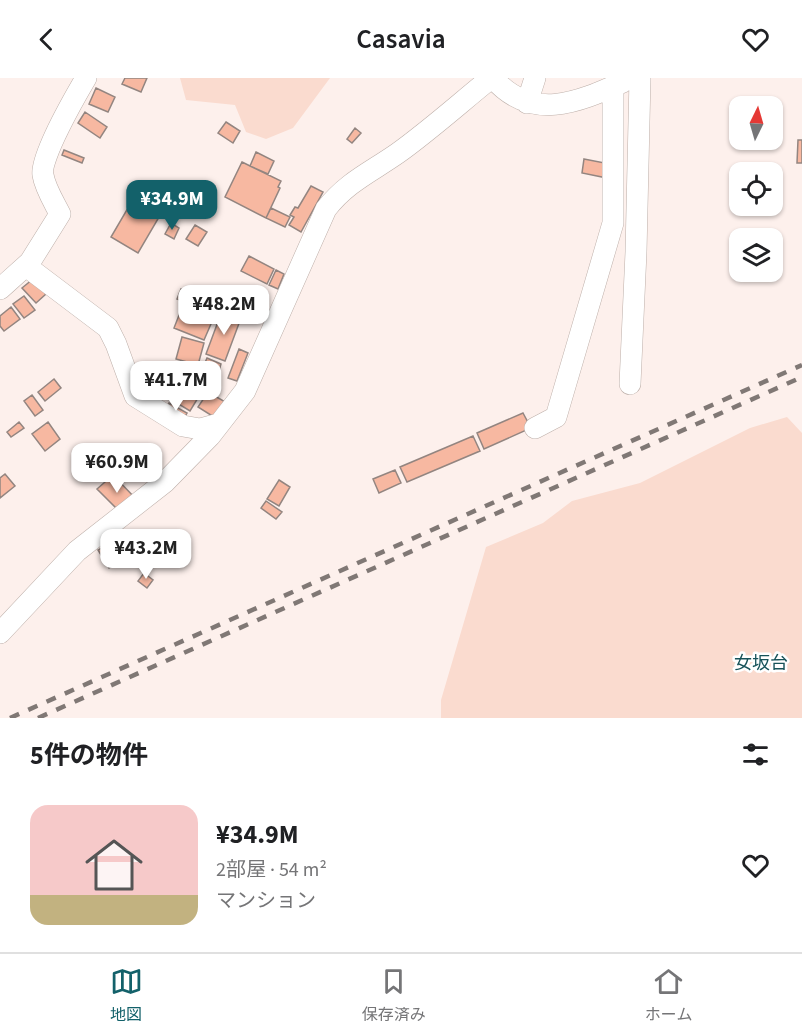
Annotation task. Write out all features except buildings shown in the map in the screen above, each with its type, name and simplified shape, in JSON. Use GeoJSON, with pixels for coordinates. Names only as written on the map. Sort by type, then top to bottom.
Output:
{"type":"FeatureCollection","features":[{"type":"Feature","properties":{"kind":"street"},"geometry":{"type":"LineString","coordinates":[[0,289],[26,266],[60,214],[43,176],[42,167],[63,120],[86,78]]}},
{"type":"Feature","properties":{"kind":"street"},"geometry":{"type":"LineString","coordinates":[[0,633],[78,551],[165,482],[210,436],[245,391],[326,209],[350,183],[397,154],[492,78],[507,93],[527,103],[548,106],[571,102],[622,82],[613,223],[556,417],[535,428]]}},
{"type":"Feature","properties":{"kind":"street"},"geometry":{"type":"LineString","coordinates":[[527,103],[535,78]]}},
{"type":"Feature","properties":{"kind":"street"},"geometry":{"type":"LineString","coordinates":[[630,384],[640,78]]}},
{"type":"Feature","properties":{"kind":"street"},"geometry":{"type":"LineString","coordinates":[[26,266],[108,328],[135,396],[183,426],[200,429],[218,424]]}},
{"type":"Feature","properties":{"kind":"shaded area"},"geometry":{"type":"Polygon","coordinates":[[[180,78],[330,78],[293,128],[266,139],[246,132],[235,105],[186,100],[180,78]]]}},
{"type":"Feature","properties":{"kind":"shaded area"},"geometry":{"type":"Polygon","coordinates":[[[787,417],[802,433],[802,718],[441,718],[441,700],[486,547],[543,523],[572,501],[640,483],[750,428],[787,417]]]}},
{"type":"Feature","properties":{"kind":"railway"},"geometry":{"type":"LineString","coordinates":[[10,718],[802,365]]}},
{"type":"Feature","properties":{"kind":"railway"},"geometry":{"type":"LineString","coordinates":[[38,718],[802,377]]}},
{"type":"Feature","properties":{"kind":"district","name":"女坂台"},"geometry":{"type":"Point","coordinates":[761,663]}}]}
